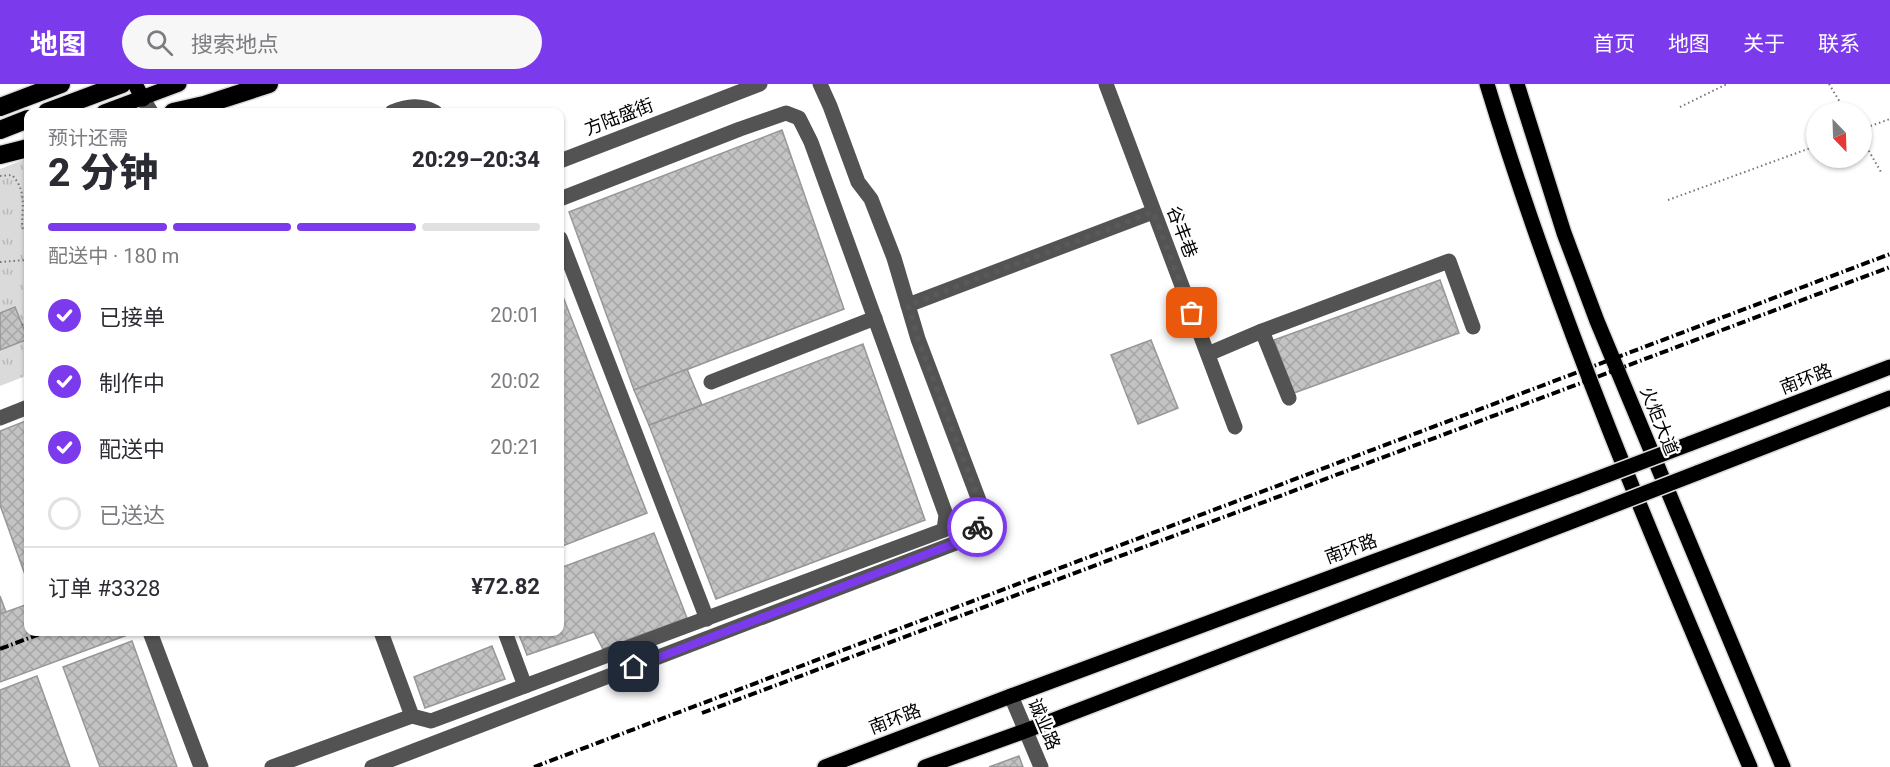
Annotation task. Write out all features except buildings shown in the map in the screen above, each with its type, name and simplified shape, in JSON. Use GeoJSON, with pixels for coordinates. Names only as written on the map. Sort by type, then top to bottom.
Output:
{"type":"FeatureCollection","features":[{"type":"Feature","properties":{"kind":"highway"},"geometry":{"type":"LineString","coordinates":[[0,107],[61,84]]}},
{"type":"Feature","properties":{"kind":"highway"},"geometry":{"type":"LineString","coordinates":[[58,108],[122,84]]}},
{"type":"Feature","properties":{"kind":"highway"},"geometry":{"type":"LineString","coordinates":[[190,108],[270,84]]}},
{"type":"Feature","properties":{"kind":"highway"},"geometry":{"type":"LineString","coordinates":[[0,130],[24,121]]}},
{"type":"Feature","properties":{"kind":"highway"},"geometry":{"type":"LineString","coordinates":[[0,155],[24,149]]}},
{"type":"Feature","properties":{"kind":"main road"},"geometry":{"type":"LineString","coordinates":[[113,108],[142,95],[179,84]]}},
{"type":"Feature","properties":{"kind":"main road"},"geometry":{"type":"LineString","coordinates":[[1487,84],[1550,276],[1604,419],[1750,767]]}},
{"type":"Feature","properties":{"kind":"main road","name":"火炬大道"},"geometry":{"type":"LineString","coordinates":[[1517,84],[1564,233],[1597,321],[1783,767]]}},
{"type":"Feature","properties":{"kind":"main road"},"geometry":{"type":"LineString","coordinates":[[0,149],[24,140]]}},
{"type":"Feature","properties":{"kind":"main road","name":"南环路"},"geometry":{"type":"LineString","coordinates":[[825,767],[1890,367]]}},
{"type":"Feature","properties":{"kind":"main road"},"geometry":{"type":"LineString","coordinates":[[925,767],[1025,731],[1890,398]]}},
{"type":"Feature","properties":{"kind":"street","name":"方陆盛街"},"geometry":{"type":"LineString","coordinates":[[564,159],[760,84]]}},
{"type":"Feature","properties":{"kind":"street"},"geometry":{"type":"LineString","coordinates":[[372,767],[961,541],[986,519],[918,339],[894,258],[871,199],[858,182],[820,84]]}},
{"type":"Feature","properties":{"kind":"street","name":"谷丰巷"},"geometry":{"type":"LineString","coordinates":[[1106,84],[1235,427]]}},
{"type":"Feature","properties":{"kind":"street"},"geometry":{"type":"LineString","coordinates":[[403,108],[409,106],[425,108]]}},
{"type":"Feature","properties":{"kind":"street"},"geometry":{"type":"LineString","coordinates":[[272,767],[412,716],[431,721],[944,530],[946,515],[811,142],[799,118],[786,114],[767,120],[564,197]]}},
{"type":"Feature","properties":{"kind":"street"},"geometry":{"type":"LineString","coordinates":[[908,305],[1153,212]]}},
{"type":"Feature","properties":{"kind":"street"},"geometry":{"type":"LineString","coordinates":[[564,248],[707,619]]}},
{"type":"Feature","properties":{"kind":"street"},"geometry":{"type":"LineString","coordinates":[[1208,354],[1262,331],[1449,261],[1473,327]]}},
{"type":"Feature","properties":{"kind":"street"},"geometry":{"type":"LineString","coordinates":[[711,382],[874,318]]}},
{"type":"Feature","properties":{"kind":"street"},"geometry":{"type":"LineString","coordinates":[[1262,331],[1288,398]]}},
{"type":"Feature","properties":{"kind":"street"},"geometry":{"type":"LineString","coordinates":[[0,418],[24,409]]}},
{"type":"Feature","properties":{"kind":"street"},"geometry":{"type":"LineString","coordinates":[[152,636],[201,767]]}},
{"type":"Feature","properties":{"kind":"street"},"geometry":{"type":"LineString","coordinates":[[382,636],[412,716]]}},
{"type":"Feature","properties":{"kind":"street"},"geometry":{"type":"LineString","coordinates":[[506,636],[525,687]]}},
{"type":"Feature","properties":{"kind":"street","name":"诚业路"},"geometry":{"type":"LineString","coordinates":[[1011,696],[1041,767]]}},
{"type":"Feature","properties":{"kind":"path"},"geometry":{"type":"LineString","coordinates":[[1680,107],[1727,84]]}},
{"type":"Feature","properties":{"kind":"path"},"geometry":{"type":"LineString","coordinates":[[1829,84],[1840,102]]}},
{"type":"Feature","properties":{"kind":"path"},"geometry":{"type":"LineString","coordinates":[[1872,125],[1890,119]]}},
{"type":"Feature","properties":{"kind":"path"},"geometry":{"type":"LineString","coordinates":[[1668,200],[1806,150]]}},
{"type":"Feature","properties":{"kind":"path"},"geometry":{"type":"LineString","coordinates":[[1872,156],[1881,172]]}},
{"type":"Feature","properties":{"kind":"path"},"geometry":{"type":"LineString","coordinates":[[0,176],[12,175],[19,183],[24,196],[22,227],[24,230]]}},
{"type":"Feature","properties":{"kind":"path"},"geometry":{"type":"LineString","coordinates":[[0,262],[24,260]]}},
{"type":"Feature","properties":{"kind":"green space"},"geometry":{"type":"Polygon","coordinates":[[[24,160],[24,377],[0,386],[0,169],[24,160]]]}},
{"type":"Feature","properties":{"kind":"railway"},"geometry":{"type":"LineString","coordinates":[[534,767],[1890,254]]}},
{"type":"Feature","properties":{"kind":"railway"},"geometry":{"type":"LineString","coordinates":[[702,713],[1890,267]]}},
{"type":"Feature","properties":{"kind":"railway"},"geometry":{"type":"LineString","coordinates":[[0,649],[34,636]]}},
{"type":"Feature","properties":{"kind":"way so far"},"geometry":{"type":"LineString","coordinates":[[977,527],[986,519],[918,339],[908,305],[1153,212],[1192,313]]}},
{"type":"Feature","properties":{"kind":"route"},"geometry":{"type":"LineString","coordinates":[[634,667],[961,541],[977,527]]}}]}
